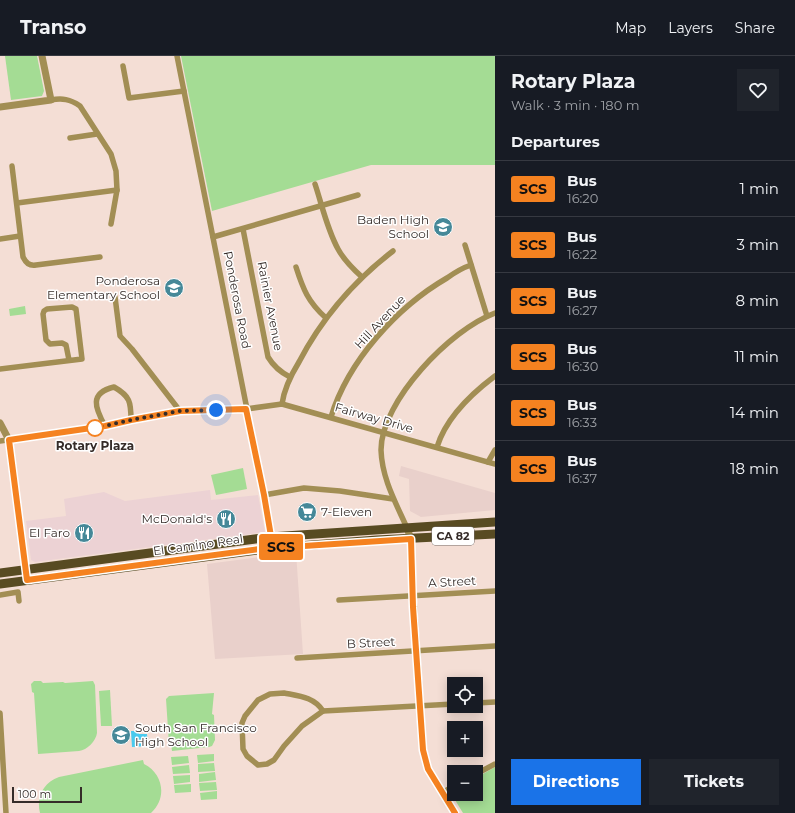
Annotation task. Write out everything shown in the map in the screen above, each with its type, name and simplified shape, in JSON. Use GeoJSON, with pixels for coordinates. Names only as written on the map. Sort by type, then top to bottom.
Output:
{"type":"FeatureCollection","features":[{"type":"Feature","properties":{"kind":"main road","name":"El Camino Real"},"geometry":{"type":"LineString","coordinates":[[0,573],[270,537],[495,522]]}},
{"type":"Feature","properties":{"kind":"main road","name":"El Camino Real"},"geometry":{"type":"LineString","coordinates":[[0,584],[273,548],[495,534]]}},
{"type":"Feature","properties":{"kind":"street"},"geometry":{"type":"LineString","coordinates":[[43,56],[51,100]]}},
{"type":"Feature","properties":{"kind":"street","name":"Ponderosa Road"},"geometry":{"type":"LineString","coordinates":[[177,56],[264,495],[273,548]]}},
{"type":"Feature","properties":{"kind":"street"},"geometry":{"type":"LineString","coordinates":[[123,66],[129,98],[184,91]]}},
{"type":"Feature","properties":{"kind":"street"},"geometry":{"type":"LineString","coordinates":[[0,107],[61,98],[72,101],[80,106],[111,154],[116,171],[116,190],[111,224]]}},
{"type":"Feature","properties":{"kind":"street"},"geometry":{"type":"LineString","coordinates":[[70,138],[97,134]]}},
{"type":"Feature","properties":{"kind":"street"},"geometry":{"type":"LineString","coordinates":[[12,166],[24,260],[32,266],[100,258]]}},
{"type":"Feature","properties":{"kind":"street"},"geometry":{"type":"LineString","coordinates":[[315,184],[338,250],[348,264],[362,278]]}},
{"type":"Feature","properties":{"kind":"street"},"geometry":{"type":"LineString","coordinates":[[17,203],[116,190]]}},
{"type":"Feature","properties":{"kind":"street"},"geometry":{"type":"LineString","coordinates":[[213,237],[358,195]]}},
{"type":"Feature","properties":{"kind":"street","name":"Rainier Avenue"},"geometry":{"type":"LineString","coordinates":[[243,229],[268,358],[279,371],[290,377]]}},
{"type":"Feature","properties":{"kind":"street"},"geometry":{"type":"LineString","coordinates":[[0,239],[20,236]]}},
{"type":"Feature","properties":{"kind":"street"},"geometry":{"type":"LineString","coordinates":[[465,245],[487,316]]}},
{"type":"Feature","properties":{"kind":"street"},"geometry":{"type":"LineString","coordinates":[[282,404],[283,394],[290,377],[307,346],[326,318],[362,278],[393,251]]}},
{"type":"Feature","properties":{"kind":"street","name":"Hill Avenue"},"geometry":{"type":"LineString","coordinates":[[331,417],[335,403],[346,382],[371,344],[402,310],[436,284],[471,265]]}},
{"type":"Feature","properties":{"kind":"street"},"geometry":{"type":"LineString","coordinates":[[296,267],[303,289],[310,301],[326,318]]}},
{"type":"Feature","properties":{"kind":"street"},"geometry":{"type":"LineString","coordinates":[[115,297],[120,336],[132,349],[180,411]]}},
{"type":"Feature","properties":{"kind":"street"},"geometry":{"type":"LineString","coordinates":[[0,370],[82,359],[76,309],[72,307],[45,310],[43,314],[46,340],[50,344],[62,343],[66,345],[69,360]]}},
{"type":"Feature","properties":{"kind":"street"},"geometry":{"type":"LineString","coordinates":[[455,813],[433,778],[426,763],[421,732],[411,539],[385,477],[381,450],[384,433],[390,416],[399,399],[423,367],[453,339],[487,316],[495,313]]}},
{"type":"Feature","properties":{"kind":"street"},"geometry":{"type":"LineString","coordinates":[[437,447],[443,432],[455,414],[481,386],[495,376]]}},
{"type":"Feature","properties":{"kind":"street"},"geometry":{"type":"LineString","coordinates":[[0,441],[105,426],[131,420],[130,401],[125,393],[114,387],[107,389],[100,394],[96,404],[97,412],[105,426]]}},
{"type":"Feature","properties":{"kind":"street","name":"Fairway Drive"},"geometry":{"type":"LineString","coordinates":[[131,420],[180,411],[246,409],[282,404],[495,464]]}},
{"type":"Feature","properties":{"kind":"street"},"geometry":{"type":"LineString","coordinates":[[0,423],[9,440],[27,580]]}},
{"type":"Feature","properties":{"kind":"street"},"geometry":{"type":"LineString","coordinates":[[488,462],[495,450]]}},
{"type":"Feature","properties":{"kind":"street"},"geometry":{"type":"LineString","coordinates":[[264,495],[304,488],[340,491],[393,499]]}},
{"type":"Feature","properties":{"kind":"street","name":"A Street"},"geometry":{"type":"LineString","coordinates":[[339,600],[495,590]]}},
{"type":"Feature","properties":{"kind":"street"},"geometry":{"type":"LineString","coordinates":[[0,595],[18,592],[20,601]]}},
{"type":"Feature","properties":{"kind":"street","name":"B Street"},"geometry":{"type":"LineString","coordinates":[[297,658],[495,646]]}},
{"type":"Feature","properties":{"kind":"street"},"geometry":{"type":"LineString","coordinates":[[323,711],[318,705],[308,698],[284,693],[264,696],[258,700],[242,722],[243,749],[247,756],[258,765],[267,764],[274,760],[302,726],[323,711],[447,704]]}},
{"type":"Feature","properties":{"kind":"street"},"geometry":{"type":"LineString","coordinates":[[483,703],[495,702]]}},
{"type":"Feature","properties":{"kind":"street"},"geometry":{"type":"LineString","coordinates":[[0,713],[6,813]]}},
{"type":"Feature","properties":{"kind":"street"},"geometry":{"type":"LineString","coordinates":[[483,770],[495,764]]}},
{"type":"Feature","properties":{"kind":"street"},"geometry":{"type":"LineString","coordinates":[[442,793],[447,790]]}},
{"type":"Feature","properties":{"kind":"shaded area"},"geometry":{"type":"Polygon","coordinates":[[[401,466],[495,493],[495,510],[421,517],[410,511],[409,479],[399,476],[401,466]]]}},
{"type":"Feature","properties":{"kind":"shaded area"},"geometry":{"type":"Polygon","coordinates":[[[210,490],[211,500],[258,495],[265,532],[35,562],[31,560],[26,521],[66,516],[64,499],[104,492],[125,501],[210,490]]]}},
{"type":"Feature","properties":{"kind":"shaded area"},"geometry":{"type":"Polygon","coordinates":[[[296,552],[303,654],[215,659],[207,564],[296,552]]]}},
{"type":"Feature","properties":{"kind":"green space"},"geometry":{"type":"Polygon","coordinates":[[[5,56],[37,56],[44,91],[42,96],[11,100],[5,56]]]}},
{"type":"Feature","properties":{"kind":"green space"},"geometry":{"type":"Polygon","coordinates":[[[181,56],[495,56],[495,165],[371,165],[212,211],[181,56]]]}},
{"type":"Feature","properties":{"kind":"green space"},"geometry":{"type":"Polygon","coordinates":[[[25,306],[26,314],[10,316],[9,309],[25,306]]]}},
{"type":"Feature","properties":{"kind":"green space"},"geometry":{"type":"Polygon","coordinates":[[[243,468],[247,489],[216,495],[211,475],[243,468]]]}},
{"type":"Feature","properties":{"kind":"green space"},"geometry":{"type":"Polygon","coordinates":[[[34,681],[41,681],[43,683],[65,683],[93,681],[95,685],[97,733],[95,739],[88,747],[79,751],[38,754],[34,693],[32,692],[31,684],[34,681]]]}},
{"type":"Feature","properties":{"kind":"green space"},"geometry":{"type":"Polygon","coordinates":[[[110,690],[112,726],[101,726],[99,691],[110,690]]]}},
{"type":"Feature","properties":{"kind":"green space"},"geometry":{"type":"Polygon","coordinates":[[[214,693],[212,714],[214,715],[215,740],[212,746],[172,751],[171,744],[169,744],[166,699],[169,696],[214,693]]]}},
{"type":"Feature","properties":{"kind":"green space"},"geometry":{"type":"Polygon","coordinates":[[[214,754],[214,761],[198,763],[197,755],[214,754]]]}},
{"type":"Feature","properties":{"kind":"green space"},"geometry":{"type":"Polygon","coordinates":[[[188,756],[189,763],[172,765],[171,757],[188,756]]]}},
{"type":"Feature","properties":{"kind":"green space"},"geometry":{"type":"Polygon","coordinates":[[[143,760],[144,764],[151,768],[156,774],[161,787],[159,801],[151,813],[40,813],[40,796],[45,787],[53,780],[59,777],[143,760]]]}},
{"type":"Feature","properties":{"kind":"green space"},"geometry":{"type":"Polygon","coordinates":[[[214,763],[215,771],[198,772],[198,764],[214,763]]]}},
{"type":"Feature","properties":{"kind":"green space"},"geometry":{"type":"Polygon","coordinates":[[[189,765],[190,773],[173,774],[172,767],[189,765]]]}},
{"type":"Feature","properties":{"kind":"green space"},"geometry":{"type":"Polygon","coordinates":[[[495,767],[495,813],[463,813],[456,801],[483,801],[483,774],[495,767]]]}},
{"type":"Feature","properties":{"kind":"green space"},"geometry":{"type":"Polygon","coordinates":[[[215,772],[216,780],[199,782],[199,774],[215,772]]]}},
{"type":"Feature","properties":{"kind":"green space"},"geometry":{"type":"Polygon","coordinates":[[[190,775],[190,782],[174,784],[173,776],[190,775]]]}},
{"type":"Feature","properties":{"kind":"green space"},"geometry":{"type":"Polygon","coordinates":[[[216,782],[217,790],[200,791],[199,783],[216,782]]]}},
{"type":"Feature","properties":{"kind":"green space"},"geometry":{"type":"Polygon","coordinates":[[[191,784],[191,792],[175,793],[174,785],[191,784]]]}},
{"type":"Feature","properties":{"kind":"green space"},"geometry":{"type":"Polygon","coordinates":[[[217,791],[217,799],[201,800],[200,793],[217,791]]]}},
{"type":"Feature","properties":{"kind":"water"},"geometry":{"type":"Polygon","coordinates":[[[131,731],[139,731],[139,734],[147,734],[148,746],[132,747],[131,731]]]}},
{"type":"Feature","properties":{"kind":"bus line","name":"SCS"},"geometry":{"type":"LineString","coordinates":[[260,549],[27,580],[9,440],[105,426],[180,411],[246,409],[264,495],[273,548],[411,539],[413,607],[423,750],[428,769],[455,813]]}},
{"type":"Feature","properties":{"kind":"place","name":"Baden High School"},"geometry":{"type":"Point","coordinates":[443,227]}},
{"type":"Feature","properties":{"kind":"place","name":"Ponderosa Elementary School"},"geometry":{"type":"Point","coordinates":[174,288]}},
{"type":"Feature","properties":{"kind":"place","name":"Rotary Plaza"},"geometry":{"type":"Point","coordinates":[95,428]}},
{"type":"Feature","properties":{"kind":"place","name":"7-Eleven"},"geometry":{"type":"Point","coordinates":[307,512]}},
{"type":"Feature","properties":{"kind":"place","name":"McDonald's"},"geometry":{"type":"Point","coordinates":[226,519]}},
{"type":"Feature","properties":{"kind":"place","name":"El Faro"},"geometry":{"type":"Point","coordinates":[84,533]}},
{"type":"Feature","properties":{"kind":"place","name":"South San Francisco High School"},"geometry":{"type":"Point","coordinates":[121,735]}},
{"type":"Feature","properties":{"kind":"route"},"geometry":{"type":"LineString","coordinates":[[95,428],[180,411],[216,410]]}}]}
